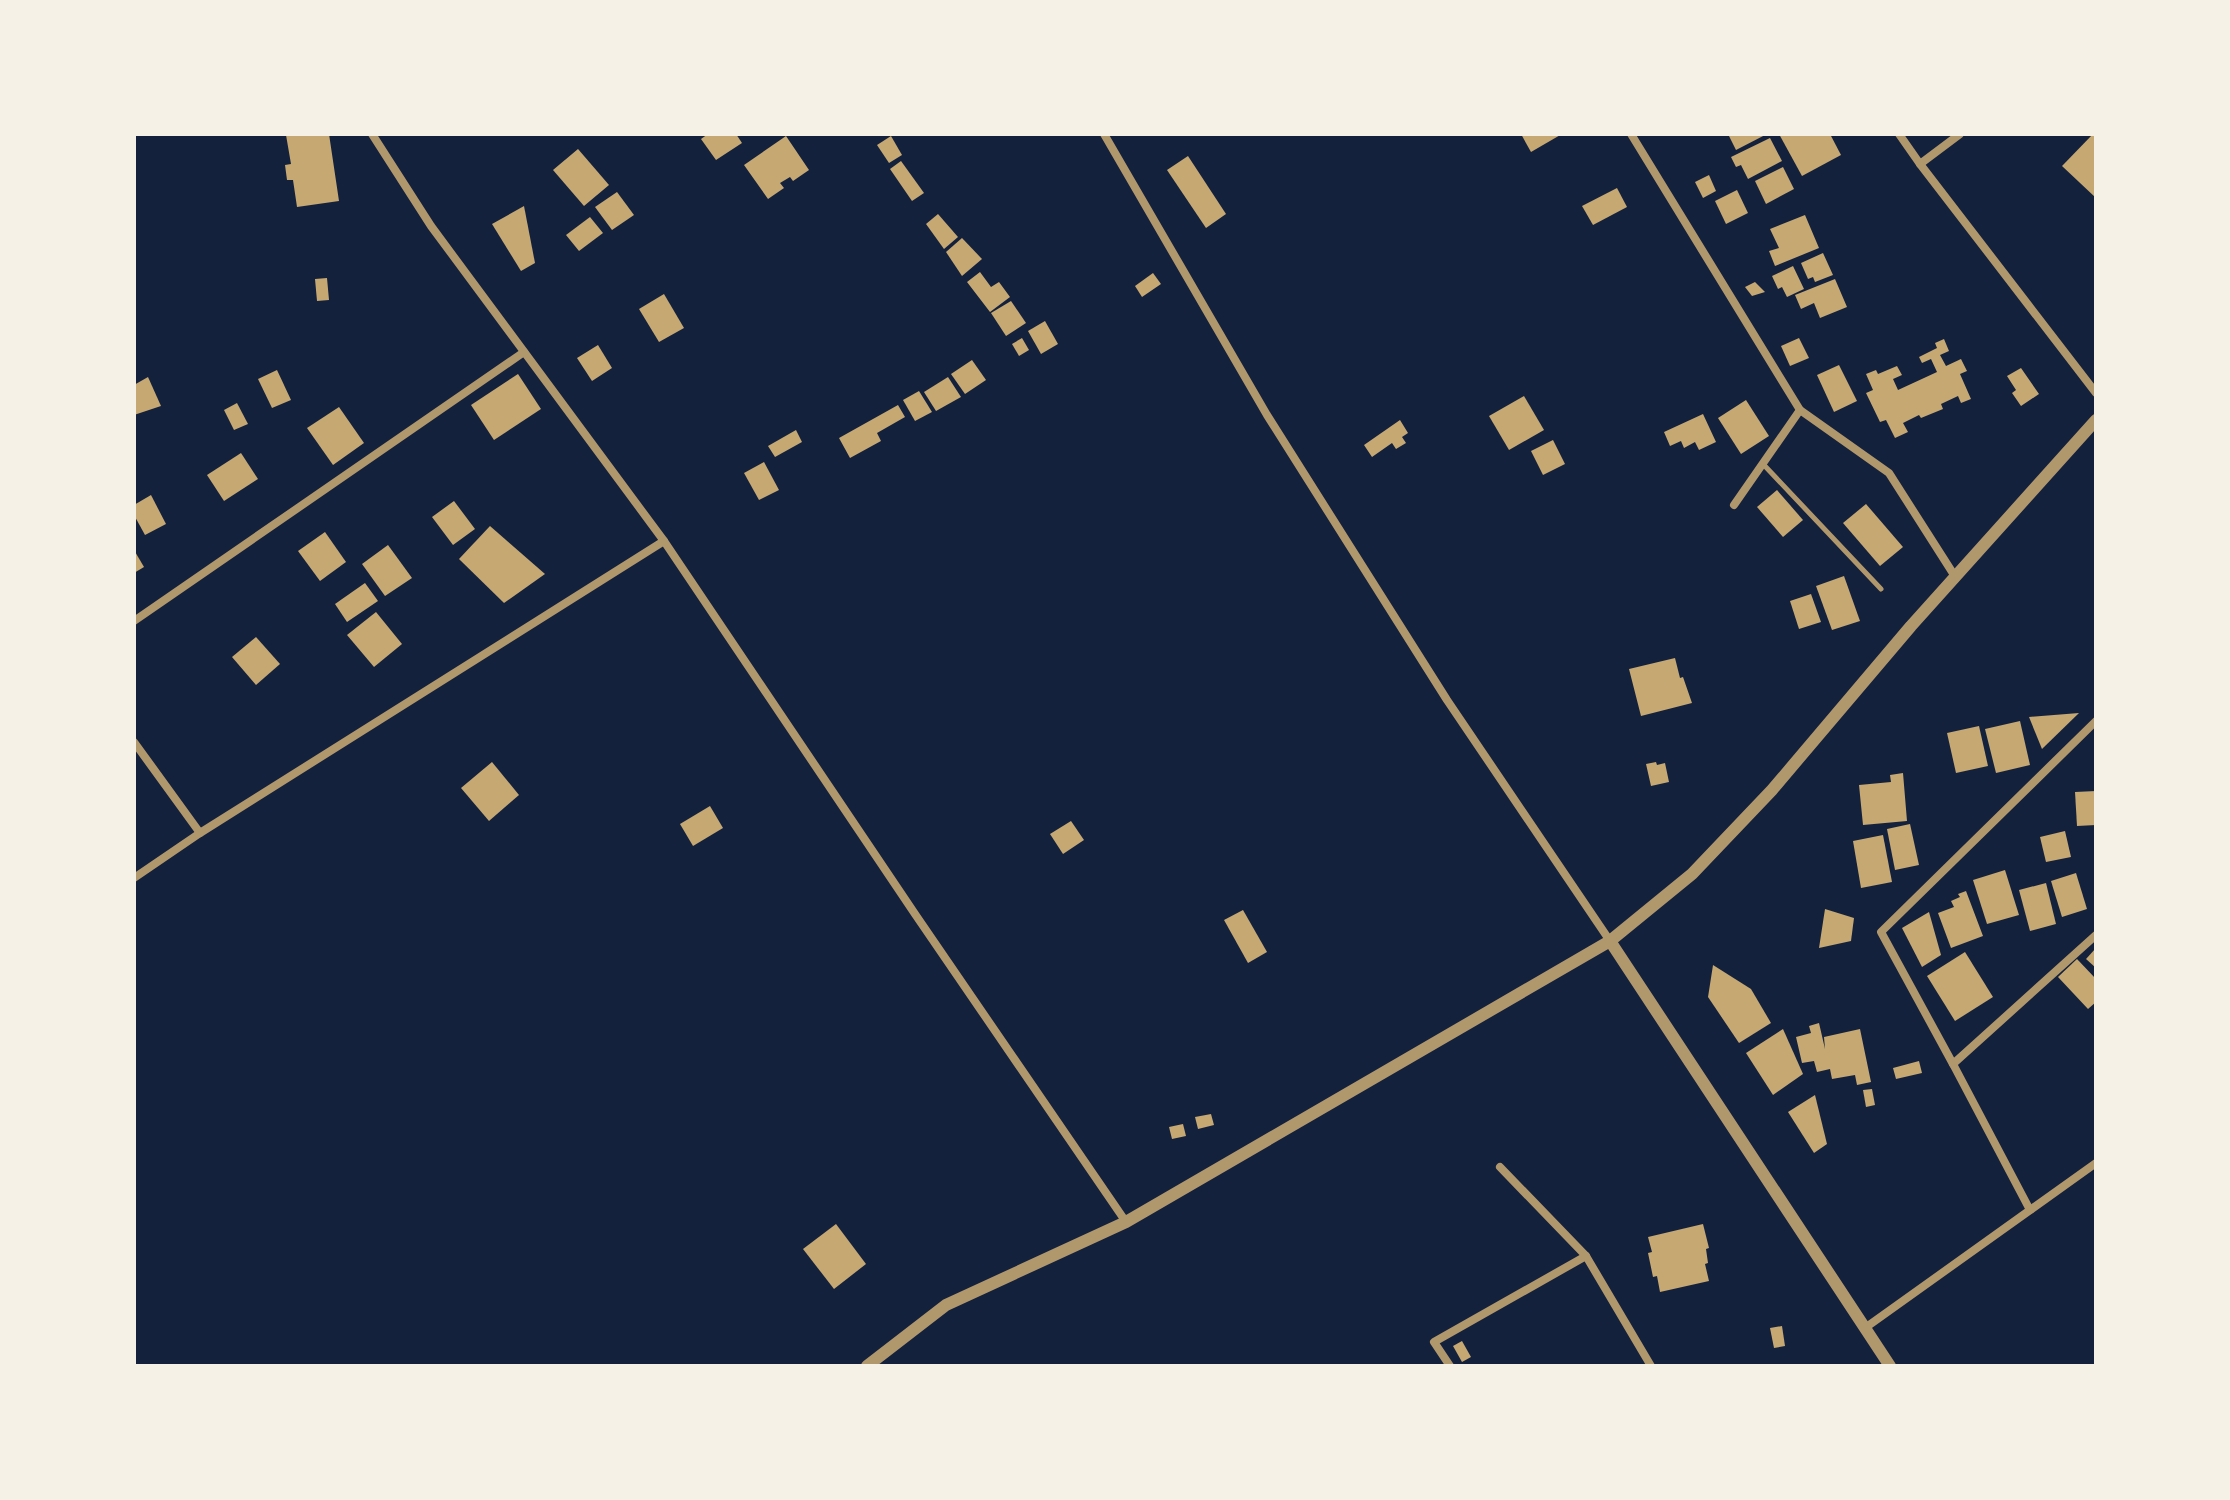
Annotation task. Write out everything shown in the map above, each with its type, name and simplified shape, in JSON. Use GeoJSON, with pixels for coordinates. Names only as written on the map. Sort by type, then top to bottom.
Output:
{"type":"FeatureCollection","features":[{"type":"Feature","properties":{"kind":"street"},"geometry":{"type":"LineString","coordinates":[[372,134],[431,226],[664,541],[1126,1222]]}},
{"type":"Feature","properties":{"kind":"street"},"geometry":{"type":"LineString","coordinates":[[1104,134],[1267,415],[1447,700],[1890,1366]]}},
{"type":"Feature","properties":{"kind":"street"},"geometry":{"type":"LineString","coordinates":[[1631,134],[1800,410],[1889,473],[1956,578]]}},
{"type":"Feature","properties":{"kind":"street"},"geometry":{"type":"LineString","coordinates":[[1899,134],[2096,393]]}},
{"type":"Feature","properties":{"kind":"street"},"geometry":{"type":"LineString","coordinates":[[1920,164],[1960,134]]}},
{"type":"Feature","properties":{"kind":"street"},"geometry":{"type":"LineString","coordinates":[[134,621],[524,352]]}},
{"type":"Feature","properties":{"kind":"street"},"geometry":{"type":"LineString","coordinates":[[1734,505],[1800,410]]}},
{"type":"Feature","properties":{"kind":"street"},"geometry":{"type":"LineString","coordinates":[[867,1366],[946,1305],[1126,1222],[1610,941],[1692,874],[1772,790],[1911,626],[2096,420]]}},
{"type":"Feature","properties":{"kind":"street"},"geometry":{"type":"LineString","coordinates":[[134,878],[200,833],[664,541]]}},
{"type":"Feature","properties":{"kind":"street"},"geometry":{"type":"LineString","coordinates":[[2030,1210],[1881,932],[2096,721]]}},
{"type":"Feature","properties":{"kind":"street"},"geometry":{"type":"LineString","coordinates":[[134,742],[200,833]]}},
{"type":"Feature","properties":{"kind":"street"},"geometry":{"type":"LineString","coordinates":[[1953,1064],[2096,935]]}},
{"type":"Feature","properties":{"kind":"street"},"geometry":{"type":"LineString","coordinates":[[1865,1328],[2096,1163]]}},
{"type":"Feature","properties":{"kind":"street"},"geometry":{"type":"LineString","coordinates":[[1500,1167],[1586,1256],[1651,1366]]}},
{"type":"Feature","properties":{"kind":"street"},"geometry":{"type":"LineString","coordinates":[[1450,1366],[1434,1342],[1586,1256]]}},
{"type":"Feature","properties":{"kind":"lane"},"geometry":{"type":"LineString","coordinates":[[1763,463],[1881,589]]}},
{"type":"Feature","properties":{"kind":"building"},"geometry":{"type":"Polygon","coordinates":[[[329,134],[339,201],[297,207],[293,180],[287,180],[285,165],[291,164],[286,135],[329,134]]]}},
{"type":"Feature","properties":{"kind":"building"},"geometry":{"type":"Polygon","coordinates":[[[708,134],[736,134],[742,143],[716,160],[701,139],[708,134]]]}},
{"type":"Feature","properties":{"kind":"building"},"geometry":{"type":"Polygon","coordinates":[[[1521,134],[1562,134],[1531,152],[1521,134]]]}},
{"type":"Feature","properties":{"kind":"building"},"geometry":{"type":"Polygon","coordinates":[[[1728,134],[1767,134],[1736,150],[1728,134]]]}},
{"type":"Feature","properties":{"kind":"building"},"geometry":{"type":"Polygon","coordinates":[[[1779,134],[1830,134],[1841,155],[1802,176],[1779,134]]]}},
{"type":"Feature","properties":{"kind":"building"},"geometry":{"type":"Polygon","coordinates":[[[2096,134],[2096,198],[2062,166],[2096,134]]]}},
{"type":"Feature","properties":{"kind":"building"},"geometry":{"type":"Polygon","coordinates":[[[786,136],[809,170],[793,181],[790,177],[780,183],[784,188],[768,199],[744,165],[786,136]]]}},
{"type":"Feature","properties":{"kind":"building"},"geometry":{"type":"Polygon","coordinates":[[[891,136],[902,155],[889,163],[877,145],[891,136]]]}},
{"type":"Feature","properties":{"kind":"building"},"geometry":{"type":"Polygon","coordinates":[[[1770,138],[1782,161],[1748,179],[1741,165],[1736,167],[1731,157],[1770,138]]]}},
{"type":"Feature","properties":{"kind":"building"},"geometry":{"type":"Polygon","coordinates":[[[578,149],[609,185],[584,206],[553,170],[578,149]]]}},
{"type":"Feature","properties":{"kind":"building"},"geometry":{"type":"Polygon","coordinates":[[[1188,156],[1226,214],[1206,228],[1167,170],[1188,156]]]}},
{"type":"Feature","properties":{"kind":"building"},"geometry":{"type":"Polygon","coordinates":[[[901,161],[924,193],[912,201],[890,169],[901,161]]]}},
{"type":"Feature","properties":{"kind":"building"},"geometry":{"type":"Polygon","coordinates":[[[1783,167],[1794,189],[1766,204],[1755,181],[1783,167]]]}},
{"type":"Feature","properties":{"kind":"building"},"geometry":{"type":"Polygon","coordinates":[[[1709,175],[1716,191],[1703,198],[1695,182],[1709,175]]]}},
{"type":"Feature","properties":{"kind":"building"},"geometry":{"type":"Polygon","coordinates":[[[1617,188],[1627,207],[1593,225],[1582,206],[1617,188]]]}},
{"type":"Feature","properties":{"kind":"building"},"geometry":{"type":"Polygon","coordinates":[[[1737,190],[1748,213],[1726,224],[1715,201],[1737,190]]]}},
{"type":"Feature","properties":{"kind":"building"},"geometry":{"type":"Polygon","coordinates":[[[617,192],[634,215],[612,230],[595,207],[617,192]]]}},
{"type":"Feature","properties":{"kind":"building"},"geometry":{"type":"Polygon","coordinates":[[[524,206],[535,263],[521,271],[492,224],[524,206]]]}},
{"type":"Feature","properties":{"kind":"building"},"geometry":{"type":"Polygon","coordinates":[[[938,214],[958,237],[944,249],[926,224],[938,214]]]}},
{"type":"Feature","properties":{"kind":"building"},"geometry":{"type":"Polygon","coordinates":[[[1805,215],[1819,248],[1775,266],[1769,251],[1779,248],[1770,229],[1805,215]]]}},
{"type":"Feature","properties":{"kind":"building"},"geometry":{"type":"Polygon","coordinates":[[[590,217],[603,233],[579,251],[566,235],[590,217]]]}},
{"type":"Feature","properties":{"kind":"building"},"geometry":{"type":"Polygon","coordinates":[[[962,238],[982,259],[962,276],[946,252],[962,238]]]}},
{"type":"Feature","properties":{"kind":"building"},"geometry":{"type":"Polygon","coordinates":[[[1823,253],[1833,275],[1815,282],[1813,277],[1808,279],[1801,263],[1823,253]]]}},
{"type":"Feature","properties":{"kind":"building"},"geometry":{"type":"Polygon","coordinates":[[[1793,266],[1804,289],[1787,297],[1782,287],[1778,289],[1772,276],[1793,266]]]}},
{"type":"Feature","properties":{"kind":"building"},"geometry":{"type":"Polygon","coordinates":[[[980,272],[991,287],[999,282],[1010,297],[990,312],[967,282],[980,272]]]}},
{"type":"Feature","properties":{"kind":"building"},"geometry":{"type":"Polygon","coordinates":[[[1153,273],[1161,284],[1142,297],[1135,286],[1153,273]]]}},
{"type":"Feature","properties":{"kind":"building"},"geometry":{"type":"Polygon","coordinates":[[[327,278],[329,300],[317,301],[315,279],[327,278]]]}},
{"type":"Feature","properties":{"kind":"building"},"geometry":{"type":"Polygon","coordinates":[[[1835,279],[1847,307],[1820,318],[1814,303],[1801,309],[1795,295],[1835,279]]]}},
{"type":"Feature","properties":{"kind":"building"},"geometry":{"type":"Polygon","coordinates":[[[1755,282],[1765,292],[1752,296],[1745,287],[1755,282]]]}},
{"type":"Feature","properties":{"kind":"building"},"geometry":{"type":"Polygon","coordinates":[[[664,294],[684,328],[659,342],[639,309],[664,294]]]}},
{"type":"Feature","properties":{"kind":"building"},"geometry":{"type":"Polygon","coordinates":[[[1011,301],[1026,323],[1006,336],[991,313],[1011,301]]]}},
{"type":"Feature","properties":{"kind":"building"},"geometry":{"type":"Polygon","coordinates":[[[1045,321],[1058,344],[1041,354],[1028,331],[1045,321]]]}},
{"type":"Feature","properties":{"kind":"building"},"geometry":{"type":"Polygon","coordinates":[[[1022,338],[1029,350],[1019,356],[1012,344],[1022,338]]]}},
{"type":"Feature","properties":{"kind":"building"},"geometry":{"type":"Polygon","coordinates":[[[1799,338],[1809,358],[1790,366],[1781,346],[1799,338]]]}},
{"type":"Feature","properties":{"kind":"building"},"geometry":{"type":"Polygon","coordinates":[[[1944,339],[1949,351],[1940,355],[1946,366],[1961,359],[1967,371],[1960,374],[1971,399],[1961,403],[1958,396],[1941,404],[1943,409],[1903,423],[1908,432],[1895,438],[1886,420],[1880,422],[1866,393],[1873,390],[1866,374],[1876,370],[1878,374],[1897,366],[1902,375],[1893,379],[1898,390],[1937,372],[1931,359],[1922,363],[1919,357],[1937,348],[1935,343],[1944,339]]]}},
{"type":"Feature","properties":{"kind":"building"},"geometry":{"type":"Polygon","coordinates":[[[598,345],[612,368],[592,381],[577,358],[598,345]]]}},
{"type":"Feature","properties":{"kind":"building"},"geometry":{"type":"Polygon","coordinates":[[[972,360],[986,380],[965,394],[951,374],[972,360]]]}},
{"type":"Feature","properties":{"kind":"building"},"geometry":{"type":"Polygon","coordinates":[[[1839,365],[1857,401],[1834,412],[1817,375],[1839,365]]]}},
{"type":"Feature","properties":{"kind":"building"},"geometry":{"type":"Polygon","coordinates":[[[2021,368],[2039,394],[2021,406],[2012,393],[2016,390],[2007,376],[2021,368]]]}},
{"type":"Feature","properties":{"kind":"building"},"geometry":{"type":"Polygon","coordinates":[[[277,370],[291,400],[272,408],[258,379],[277,370]]]}},
{"type":"Feature","properties":{"kind":"building"},"geometry":{"type":"Polygon","coordinates":[[[518,374],[541,409],[494,440],[471,405],[518,374]]]}},
{"type":"Feature","properties":{"kind":"building"},"geometry":{"type":"Polygon","coordinates":[[[148,377],[161,406],[134,415],[134,385],[148,377]]]}},
{"type":"Feature","properties":{"kind":"building"},"geometry":{"type":"Polygon","coordinates":[[[948,377],[961,397],[936,411],[924,392],[948,377]]]}},
{"type":"Feature","properties":{"kind":"building"},"geometry":{"type":"Polygon","coordinates":[[[919,391],[932,412],[915,421],[903,400],[919,391]]]}},
{"type":"Feature","properties":{"kind":"building"},"geometry":{"type":"Polygon","coordinates":[[[1524,396],[1544,430],[1509,450],[1489,416],[1524,396]]]}},
{"type":"Feature","properties":{"kind":"building"},"geometry":{"type":"Polygon","coordinates":[[[1746,400],[1769,436],[1741,454],[1718,418],[1746,400]]]}},
{"type":"Feature","properties":{"kind":"building"},"geometry":{"type":"Polygon","coordinates":[[[237,403],[248,424],[234,430],[224,410],[237,403]]]}},
{"type":"Feature","properties":{"kind":"building"},"geometry":{"type":"Polygon","coordinates":[[[898,405],[905,417],[877,433],[881,441],[850,458],[839,438],[898,405]]]}},
{"type":"Feature","properties":{"kind":"building"},"geometry":{"type":"Polygon","coordinates":[[[339,407],[364,443],[333,465],[307,428],[339,407]]]}},
{"type":"Feature","properties":{"kind":"building"},"geometry":{"type":"Polygon","coordinates":[[[1703,414],[1716,442],[1699,450],[1695,442],[1684,448],[1681,441],[1670,446],[1664,432],[1703,414]]]}},
{"type":"Feature","properties":{"kind":"building"},"geometry":{"type":"Polygon","coordinates":[[[1400,420],[1408,433],[1402,437],[1406,443],[1396,449],[1392,443],[1372,457],[1364,445],[1400,420]]]}},
{"type":"Feature","properties":{"kind":"building"},"geometry":{"type":"Polygon","coordinates":[[[796,430],[802,442],[775,457],[768,446],[796,430]]]}},
{"type":"Feature","properties":{"kind":"building"},"geometry":{"type":"Polygon","coordinates":[[[1553,440],[1565,464],[1543,475],[1531,451],[1553,440]]]}},
{"type":"Feature","properties":{"kind":"building"},"geometry":{"type":"Polygon","coordinates":[[[241,453],[258,479],[224,501],[207,475],[241,453]]]}},
{"type":"Feature","properties":{"kind":"building"},"geometry":{"type":"Polygon","coordinates":[[[764,462],[779,490],[759,500],[744,473],[764,462]]]}},
{"type":"Feature","properties":{"kind":"building"},"geometry":{"type":"Polygon","coordinates":[[[1777,490],[1803,520],[1783,537],[1757,507],[1777,490]]]}},
{"type":"Feature","properties":{"kind":"building"},"geometry":{"type":"Polygon","coordinates":[[[151,495],[166,524],[145,535],[134,515],[134,505],[151,495]]]}},
{"type":"Feature","properties":{"kind":"building"},"geometry":{"type":"Polygon","coordinates":[[[454,501],[475,529],[453,545],[432,517],[454,501]]]}},
{"type":"Feature","properties":{"kind":"building"},"geometry":{"type":"Polygon","coordinates":[[[1866,504],[1903,547],[1880,566],[1843,523],[1866,504]]]}},
{"type":"Feature","properties":{"kind":"building"},"geometry":{"type":"Polygon","coordinates":[[[490,526],[545,574],[504,603],[459,559],[490,526]]]}},
{"type":"Feature","properties":{"kind":"building"},"geometry":{"type":"Polygon","coordinates":[[[325,532],[346,562],[320,581],[298,551],[325,532]]]}},
{"type":"Feature","properties":{"kind":"building"},"geometry":{"type":"Polygon","coordinates":[[[388,545],[412,578],[385,596],[362,564],[388,545]]]}},
{"type":"Feature","properties":{"kind":"building"},"geometry":{"type":"Polygon","coordinates":[[[134,550],[144,567],[134,573],[134,550]]]}},
{"type":"Feature","properties":{"kind":"building"},"geometry":{"type":"Polygon","coordinates":[[[1844,576],[1860,621],[1832,630],[1816,586],[1844,576]]]}},
{"type":"Feature","properties":{"kind":"building"},"geometry":{"type":"Polygon","coordinates":[[[365,583],[378,601],[347,622],[335,604],[365,583]]]}},
{"type":"Feature","properties":{"kind":"building"},"geometry":{"type":"Polygon","coordinates":[[[1811,594],[1821,622],[1799,629],[1790,601],[1811,594]]]}},
{"type":"Feature","properties":{"kind":"building"},"geometry":{"type":"Polygon","coordinates":[[[376,612],[402,644],[374,667],[347,635],[376,612]]]}},
{"type":"Feature","properties":{"kind":"building"},"geometry":{"type":"Polygon","coordinates":[[[256,637],[280,664],[256,685],[232,657],[256,637]]]}},
{"type":"Feature","properties":{"kind":"building"},"geometry":{"type":"Polygon","coordinates":[[[1675,658],[1692,703],[1641,716],[1629,669],[1675,658]]]}},
{"type":"Feature","properties":{"kind":"building"},"geometry":{"type":"Polygon","coordinates":[[[2079,713],[2042,749],[2029,717],[2079,713]]]}},
{"type":"Feature","properties":{"kind":"building"},"geometry":{"type":"Polygon","coordinates":[[[2020,721],[2030,765],[1996,773],[1985,729],[2020,721]]]}},
{"type":"Feature","properties":{"kind":"building"},"geometry":{"type":"Polygon","coordinates":[[[1979,726],[1988,766],[1956,773],[1947,733],[1979,726]]]}},
{"type":"Feature","properties":{"kind":"building"},"geometry":{"type":"Polygon","coordinates":[[[492,762],[519,795],[489,821],[461,788],[492,762]]]}},
{"type":"Feature","properties":{"kind":"building"},"geometry":{"type":"Polygon","coordinates":[[[1656,762],[1657,765],[1665,763],[1669,782],[1651,786],[1646,764],[1656,762]]]}},
{"type":"Feature","properties":{"kind":"building"},"geometry":{"type":"Polygon","coordinates":[[[1903,773],[1907,821],[1863,825],[1859,785],[1891,782],[1890,775],[1903,773]]]}},
{"type":"Feature","properties":{"kind":"building"},"geometry":{"type":"Polygon","coordinates":[[[2096,791],[2096,825],[2077,826],[2075,792],[2096,791]]]}},
{"type":"Feature","properties":{"kind":"building"},"geometry":{"type":"Polygon","coordinates":[[[710,806],[723,828],[693,846],[680,824],[710,806]]]}},
{"type":"Feature","properties":{"kind":"building"},"geometry":{"type":"Polygon","coordinates":[[[1071,821],[1084,840],[1063,854],[1050,834],[1071,821]]]}},
{"type":"Feature","properties":{"kind":"building"},"geometry":{"type":"Polygon","coordinates":[[[1910,824],[1919,865],[1895,870],[1887,829],[1910,824]]]}},
{"type":"Feature","properties":{"kind":"building"},"geometry":{"type":"Polygon","coordinates":[[[2065,831],[2071,857],[2046,862],[2040,837],[2065,831]]]}},
{"type":"Feature","properties":{"kind":"building"},"geometry":{"type":"Polygon","coordinates":[[[1883,835],[1892,882],[1861,888],[1853,841],[1883,835]]]}},
{"type":"Feature","properties":{"kind":"building"},"geometry":{"type":"Polygon","coordinates":[[[2005,870],[2019,915],[1987,924],[1973,880],[2005,870]]]}},
{"type":"Feature","properties":{"kind":"building"},"geometry":{"type":"Polygon","coordinates":[[[2076,873],[2087,909],[2062,917],[2051,881],[2076,873]]]}},
{"type":"Feature","properties":{"kind":"building"},"geometry":{"type":"Polygon","coordinates":[[[2046,883],[2056,924],[2030,931],[2019,890],[2046,883]]]}},
{"type":"Feature","properties":{"kind":"building"},"geometry":{"type":"Polygon","coordinates":[[[1966,891],[1983,936],[1951,948],[1938,913],[1954,907],[1951,901],[1966,891]]]}},
{"type":"Feature","properties":{"kind":"building"},"geometry":{"type":"Polygon","coordinates":[[[1825,909],[1854,918],[1851,941],[1819,948],[1825,909]]]}},
{"type":"Feature","properties":{"kind":"building"},"geometry":{"type":"Polygon","coordinates":[[[1243,910],[1267,952],[1248,963],[1224,920],[1243,910]]]}},
{"type":"Feature","properties":{"kind":"building"},"geometry":{"type":"Polygon","coordinates":[[[1929,912],[1941,955],[1922,967],[1902,928],[1929,912]]]}},
{"type":"Feature","properties":{"kind":"building"},"geometry":{"type":"Polygon","coordinates":[[[2096,948],[2096,968],[2086,959],[2096,948]]]}},
{"type":"Feature","properties":{"kind":"building"},"geometry":{"type":"Polygon","coordinates":[[[1965,952],[1993,997],[1955,1021],[1927,976],[1965,952]]]}},
{"type":"Feature","properties":{"kind":"building"},"geometry":{"type":"Polygon","coordinates":[[[2077,959],[2096,979],[2096,1002],[2088,1009],[2058,977],[2077,959]]]}},
{"type":"Feature","properties":{"kind":"building"},"geometry":{"type":"Polygon","coordinates":[[[1713,965],[1751,989],[1771,1023],[1739,1043],[1708,997],[1713,965]]]}},
{"type":"Feature","properties":{"kind":"building"},"geometry":{"type":"Polygon","coordinates":[[[1819,1023],[1825,1049],[1824,1037],[1860,1029],[1871,1082],[1857,1085],[1855,1075],[1832,1079],[1830,1069],[1817,1072],[1814,1061],[1802,1063],[1796,1037],[1811,1033],[1809,1026],[1819,1023]]]}},
{"type":"Feature","properties":{"kind":"building"},"geometry":{"type":"Polygon","coordinates":[[[1783,1029],[1803,1074],[1773,1095],[1746,1053],[1783,1029]]]}},
{"type":"Feature","properties":{"kind":"building"},"geometry":{"type":"Polygon","coordinates":[[[1919,1061],[1922,1073],[1896,1079],[1893,1068],[1919,1061]]]}},
{"type":"Feature","properties":{"kind":"building"},"geometry":{"type":"Polygon","coordinates":[[[1872,1089],[1875,1105],[1866,1107],[1863,1090],[1872,1089]]]}},
{"type":"Feature","properties":{"kind":"building"},"geometry":{"type":"Polygon","coordinates":[[[1815,1095],[1827,1144],[1814,1153],[1788,1112],[1815,1095]]]}},
{"type":"Feature","properties":{"kind":"building"},"geometry":{"type":"Polygon","coordinates":[[[1211,1114],[1214,1125],[1198,1129],[1195,1117],[1211,1114]]]}},
{"type":"Feature","properties":{"kind":"building"},"geometry":{"type":"Polygon","coordinates":[[[1183,1124],[1186,1136],[1172,1139],[1169,1127],[1183,1124]]]}},
{"type":"Feature","properties":{"kind":"building"},"geometry":{"type":"Polygon","coordinates":[[[836,1224],[866,1264],[834,1289],[803,1249],[836,1224]]]}},
{"type":"Feature","properties":{"kind":"building"},"geometry":{"type":"Polygon","coordinates":[[[1703,1224],[1709,1248],[1706,1249],[1708,1263],[1705,1264],[1709,1281],[1660,1292],[1657,1276],[1653,1277],[1648,1237],[1703,1224]]]}},
{"type":"Feature","properties":{"kind":"building"},"geometry":{"type":"Polygon","coordinates":[[[1782,1326],[1785,1346],[1774,1348],[1770,1328],[1782,1326]]]}},
{"type":"Feature","properties":{"kind":"building"},"geometry":{"type":"Polygon","coordinates":[[[1462,1341],[1471,1357],[1462,1362],[1453,1346],[1462,1341]]]}}]}
